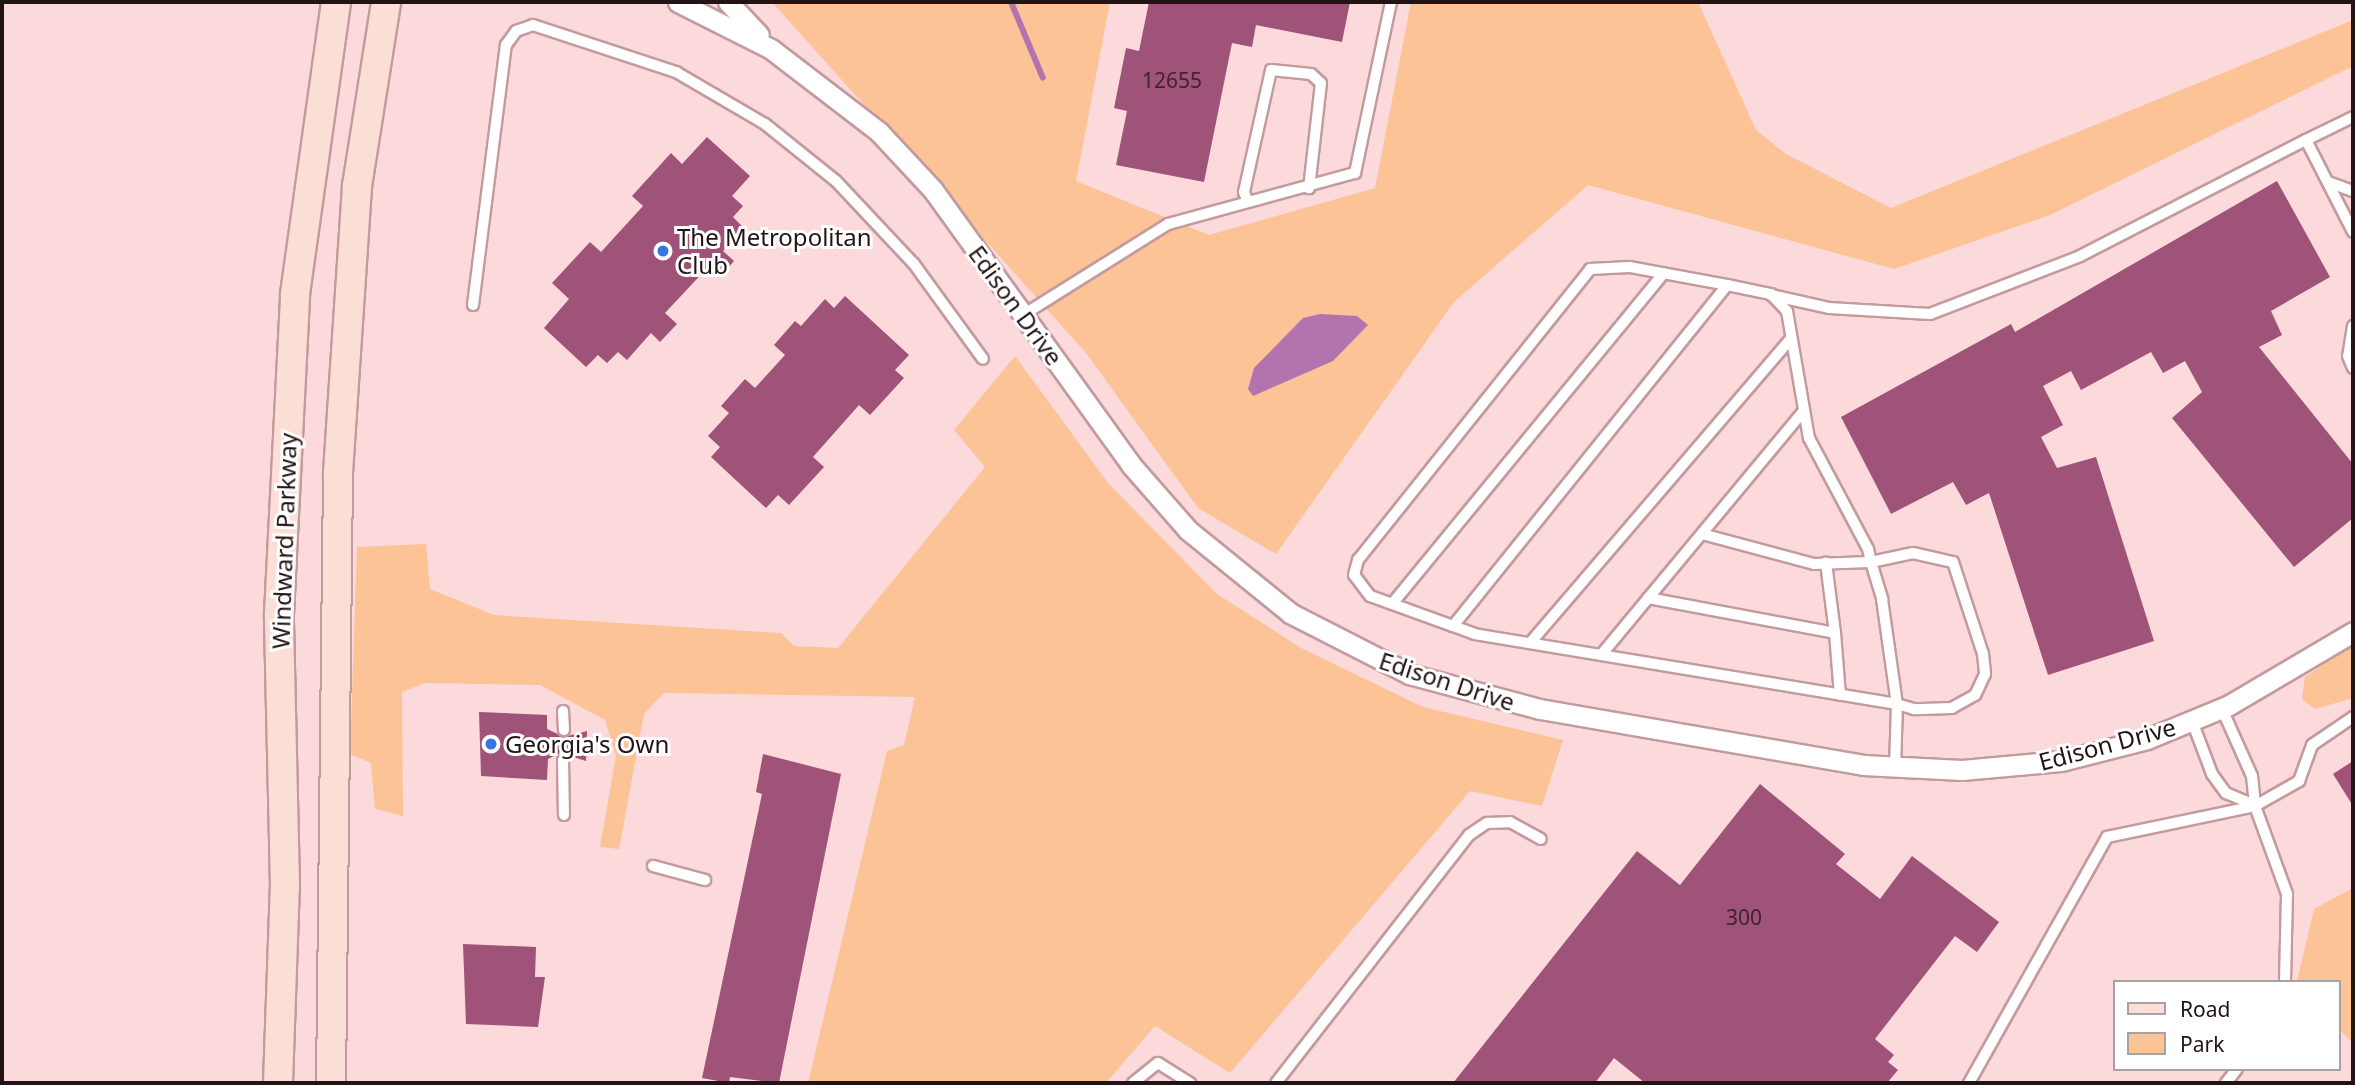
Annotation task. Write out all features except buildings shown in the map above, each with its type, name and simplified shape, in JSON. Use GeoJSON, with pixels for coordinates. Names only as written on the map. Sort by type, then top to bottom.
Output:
{"type":"FeatureCollection","features":[{"type":"Feature","properties":{"kind":"main road","name":"Windward Parkway"},"geometry":{"type":"LineString","coordinates":[[278,1083],[285,886],[279,614],[295,294],[336,2]]}},
{"type":"Feature","properties":{"kind":"main road"},"geometry":{"type":"LineString","coordinates":[[331,1083],[340,446],[357,186],[386,2]]}},
{"type":"Feature","properties":{"kind":"street","name":"Edison Drive"},"geometry":{"type":"LineString","coordinates":[[678,2],[771,48]]}},
{"type":"Feature","properties":{"kind":"street","name":"Edison Drive"},"geometry":{"type":"LineString","coordinates":[[729,2],[771,48],[879,132],[933,190],[1131,465],[1188,530],[1248,583],[1348,647],[1409,674],[1513,703],[1895,769],[2062,761],[2192,721],[2222,709],[2353,632]]}},
{"type":"Feature","properties":{"kind":"lane"},"geometry":{"type":"LineString","coordinates":[[1023,315],[1168,224],[1309,188],[1355,173],[1391,2]]}},
{"type":"Feature","properties":{"kind":"lane"},"geometry":{"type":"LineString","coordinates":[[473,305],[506,45],[516,31],[533,25],[676,72],[765,124],[836,181],[915,264],[983,359]]}},
{"type":"Feature","properties":{"kind":"lane"},"geometry":{"type":"LineString","coordinates":[[1248,202],[1244,192],[1271,70],[1311,74],[1321,83],[1309,188]]}},
{"type":"Feature","properties":{"kind":"lane"},"geometry":{"type":"LineString","coordinates":[[1702,534],[1826,563],[1871,562],[1913,552],[1954,562],[1983,654],[1985,674],[1964,703],[1933,711],[1530,643],[1453,626],[1370,596],[1354,575],[1358,560],[1590,269],[1604,265],[1664,273],[1829,308],[1930,314],[2080,256],[2353,117]]}},
{"type":"Feature","properties":{"kind":"lane"},"geometry":{"type":"LineString","coordinates":[[2306,140],[2353,232]]}},
{"type":"Feature","properties":{"kind":"lane"},"geometry":{"type":"LineString","coordinates":[[2328,182],[2353,191]]}},
{"type":"Feature","properties":{"kind":"lane"},"geometry":{"type":"LineString","coordinates":[[1392,604],[1664,273]]}},
{"type":"Feature","properties":{"kind":"lane"},"geometry":{"type":"LineString","coordinates":[[1453,626],[1727,285]]}},
{"type":"Feature","properties":{"kind":"lane"},"geometry":{"type":"LineString","coordinates":[[1771,295],[1787,311],[1803,412],[1871,562],[1897,704],[1895,769]]}},
{"type":"Feature","properties":{"kind":"lane"},"geometry":{"type":"LineString","coordinates":[[2353,326],[2348,356],[2353,368]]}},
{"type":"Feature","properties":{"kind":"lane"},"geometry":{"type":"LineString","coordinates":[[1530,643],[1791,339]]}},
{"type":"Feature","properties":{"kind":"lane"},"geometry":{"type":"LineString","coordinates":[[1601,655],[1803,412]]}},
{"type":"Feature","properties":{"kind":"lane"},"geometry":{"type":"LineString","coordinates":[[1826,563],[1840,695]]}},
{"type":"Feature","properties":{"kind":"lane"},"geometry":{"type":"LineString","coordinates":[[1648,598],[1835,633]]}},
{"type":"Feature","properties":{"kind":"lane"},"geometry":{"type":"LineString","coordinates":[[2222,709],[2252,776],[2255,806],[2287,894],[2285,980]]}},
{"type":"Feature","properties":{"kind":"lane"},"geometry":{"type":"LineString","coordinates":[[563,711],[564,730]]}},
{"type":"Feature","properties":{"kind":"lane"},"geometry":{"type":"LineString","coordinates":[[1969,1083],[2107,837],[2255,806],[2299,781],[2312,745],[2353,717]]}},
{"type":"Feature","properties":{"kind":"lane"},"geometry":{"type":"LineString","coordinates":[[2192,721],[2212,774],[2226,793],[2255,806]]}},
{"type":"Feature","properties":{"kind":"lane"},"geometry":{"type":"LineString","coordinates":[[563,760],[564,815]]}},
{"type":"Feature","properties":{"kind":"lane"},"geometry":{"type":"LineString","coordinates":[[1276,1083],[1469,835],[1487,823],[1510,822],[1541,839]]}},
{"type":"Feature","properties":{"kind":"lane"},"geometry":{"type":"LineString","coordinates":[[653,866],[705,880]]}},
{"type":"Feature","properties":{"kind":"lane"},"geometry":{"type":"LineString","coordinates":[[1133,1083],[1158,1063],[1190,1083]]}},
{"type":"Feature","properties":{"kind":"green space"},"geometry":{"type":"Polygon","coordinates":[[[772,2],[1110,2],[1076,181],[1209,235],[1375,188],[1411,2],[1698,2],[1756,130],[1786,154],[1891,208],[2353,20],[2353,66],[2050,215],[1894,269],[1588,185],[1454,302],[1276,554],[1198,508],[1086,353],[772,2]]]}},
{"type":"Feature","properties":{"kind":"green space"},"geometry":{"type":"Polygon","coordinates":[[[1015,356],[1108,483],[1217,594],[1301,648],[1423,707],[1563,740],[1542,806],[1470,791],[1230,1073],[1155,1026],[1106,1083],[808,1083],[887,751],[904,745],[915,697],[664,693],[644,714],[619,849],[600,847],[616,756],[605,720],[540,685],[425,683],[402,692],[403,816],[375,809],[371,763],[350,754],[357,547],[426,544],[430,589],[494,615],[781,633],[794,646],[838,648],[985,467],[954,430],[1015,356]]]}},
{"type":"Feature","properties":{"kind":"green space"},"geometry":{"type":"Polygon","coordinates":[[[2353,645],[2353,698],[2315,709],[2302,699],[2305,677],[2353,645]]]}},
{"type":"Feature","properties":{"kind":"green space"},"geometry":{"type":"Polygon","coordinates":[[[2353,888],[2353,1043],[2341,1031],[2341,980],[2297,980],[2314,909],[2353,888]]]}},
{"type":"Feature","properties":{"kind":"shaded area"},"geometry":{"type":"Polygon","coordinates":[[[1320,314],[1357,316],[1368,325],[1333,361],[1253,396],[1248,389],[1254,368],[1303,318],[1320,314]]]}},
{"type":"Feature","properties":{"kind":"waterway"},"geometry":{"type":"LineString","coordinates":[[1011,2],[1043,78]]}},
{"type":"Feature","properties":{"kind":"place","name":"The Metropolitan Club"},"geometry":{"type":"Point","coordinates":[663,251]}},
{"type":"Feature","properties":{"kind":"place","name":"Georgia's Own"},"geometry":{"type":"Point","coordinates":[491,744]}}]}
